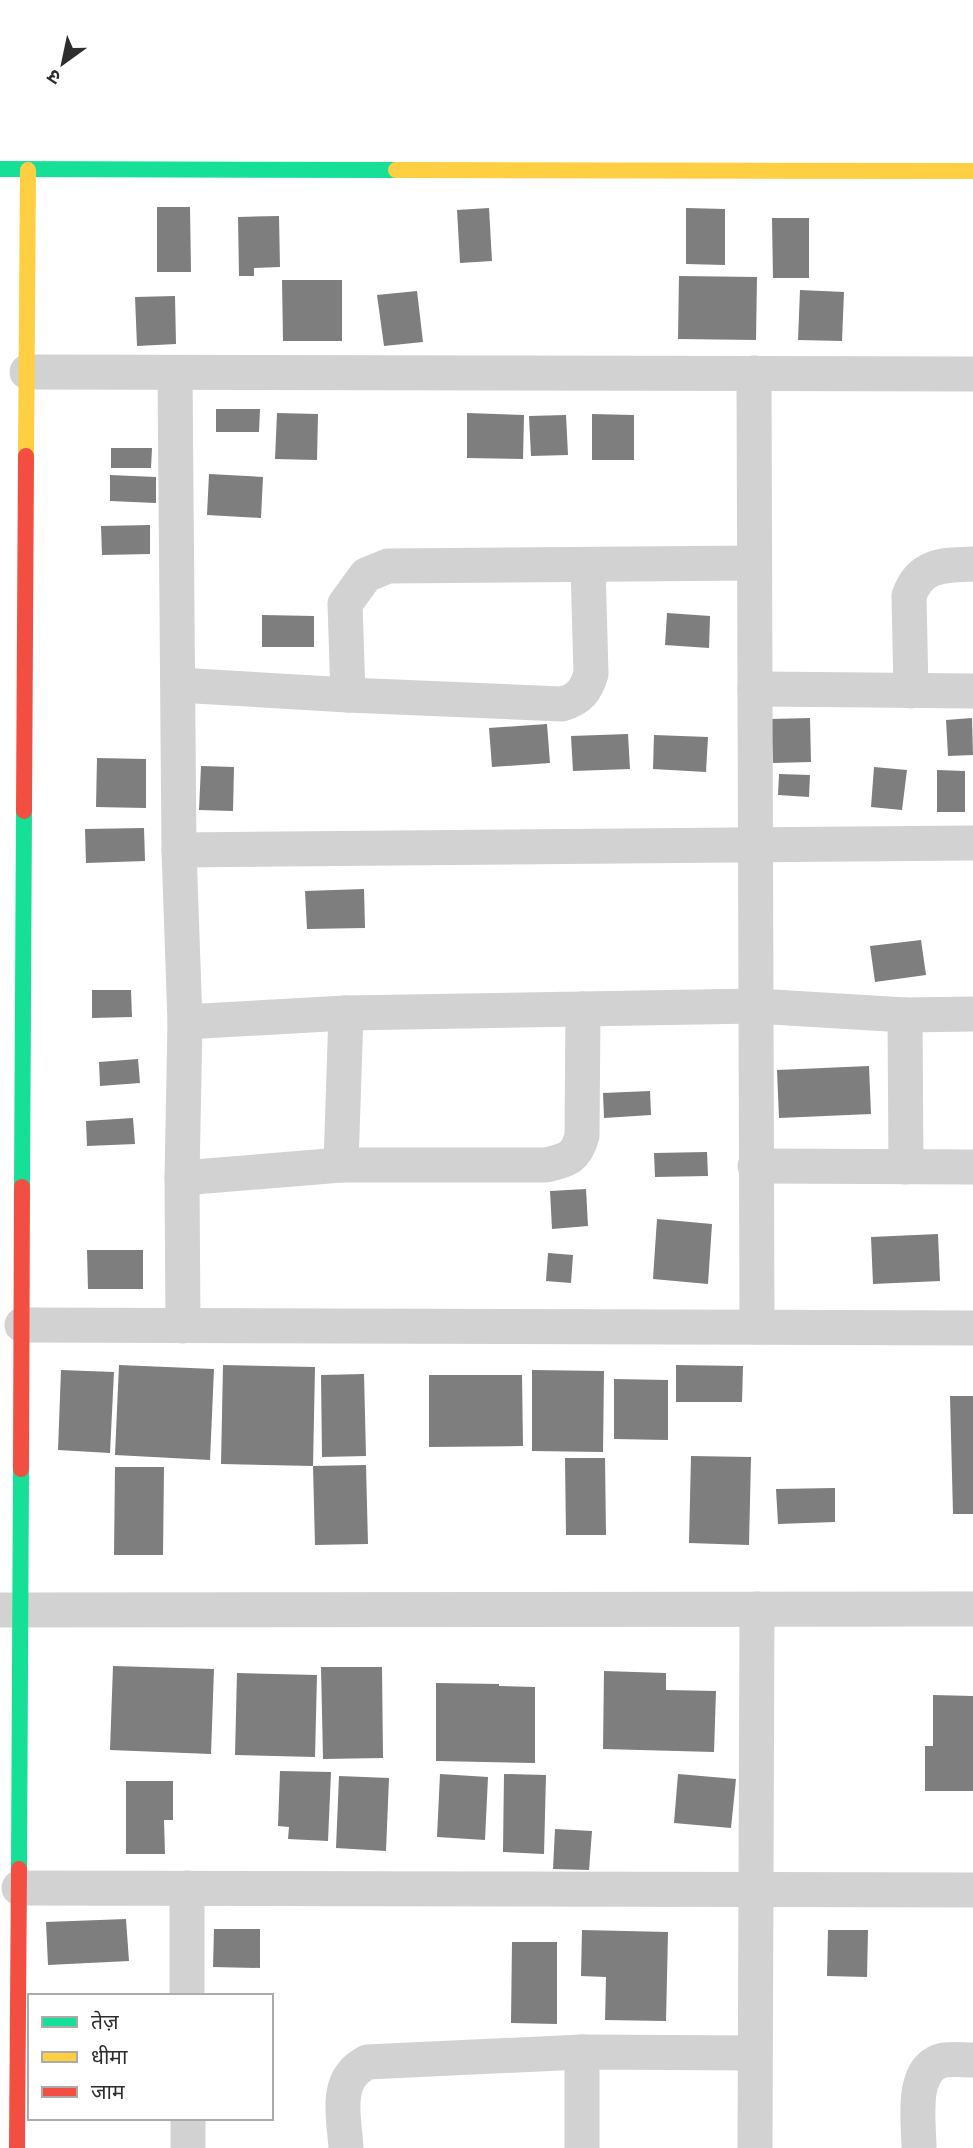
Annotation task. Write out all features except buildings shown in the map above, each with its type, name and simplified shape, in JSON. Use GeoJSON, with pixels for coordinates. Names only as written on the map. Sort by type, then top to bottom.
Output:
{"type":"FeatureCollection","features":[{"type":"Feature","properties":{"kind":"street"},"geometry":{"type":"LineString","coordinates":[[0,169],[973,171]]}},
{"type":"Feature","properties":{"kind":"street"},"geometry":{"type":"LineString","coordinates":[[17,2148],[19,1888],[10,1610],[22,1325],[28,170]]}},
{"type":"Feature","properties":{"kind":"street"},"geometry":{"type":"LineString","coordinates":[[27,372],[973,374]]}},
{"type":"Feature","properties":{"kind":"street"},"geometry":{"type":"LineString","coordinates":[[176,373],[179,850],[185,1022],[181,1178],[183,1326]]}},
{"type":"Feature","properties":{"kind":"street"},"geometry":{"type":"LineString","coordinates":[[754,373],[757,1327]]}},
{"type":"Feature","properties":{"kind":"street"},"geometry":{"type":"LineString","coordinates":[[348,695],[345,604],[366,575],[388,566],[754,563]]}},
{"type":"Feature","properties":{"kind":"street"},"geometry":{"type":"LineString","coordinates":[[911,691],[909,596],[914,581],[928,571],[944,565],[973,564]]}},
{"type":"Feature","properties":{"kind":"street"},"geometry":{"type":"LineString","coordinates":[[178,685],[562,704],[574,700],[586,689],[591,674],[588,566]]}},
{"type":"Feature","properties":{"kind":"street"},"geometry":{"type":"LineString","coordinates":[[755,689],[973,691]]}},
{"type":"Feature","properties":{"kind":"street"},"geometry":{"type":"LineString","coordinates":[[179,850],[973,843]]}},
{"type":"Feature","properties":{"kind":"street"},"geometry":{"type":"LineString","coordinates":[[185,1022],[346,1013],[756,1006],[905,1015],[973,1014]]}},
{"type":"Feature","properties":{"kind":"street"},"geometry":{"type":"LineString","coordinates":[[181,1178],[341,1165],[546,1165],[566,1161],[578,1149],[582,1136],[583,1009]]}},
{"type":"Feature","properties":{"kind":"street"},"geometry":{"type":"LineString","coordinates":[[341,1165],[346,1013]]}},
{"type":"Feature","properties":{"kind":"street"},"geometry":{"type":"LineString","coordinates":[[905,1015],[906,1167]]}},
{"type":"Feature","properties":{"kind":"street"},"geometry":{"type":"LineString","coordinates":[[755,1166],[973,1167]]}},
{"type":"Feature","properties":{"kind":"street"},"geometry":{"type":"LineString","coordinates":[[22,1325],[973,1328]]}},
{"type":"Feature","properties":{"kind":"street"},"geometry":{"type":"LineString","coordinates":[[755,2148],[757,1609]]}},
{"type":"Feature","properties":{"kind":"street"},"geometry":{"type":"LineString","coordinates":[[10,1610],[973,1609]]}},
{"type":"Feature","properties":{"kind":"street"},"geometry":{"type":"LineString","coordinates":[[19,1888],[973,1890]]}},
{"type":"Feature","properties":{"kind":"street"},"geometry":{"type":"LineString","coordinates":[[187,1888],[187,1994]]}},
{"type":"Feature","properties":{"kind":"street"},"geometry":{"type":"LineString","coordinates":[[346,2148],[343,2098],[346,2083],[353,2072],[368,2062],[582,2052],[755,2053]]}},
{"type":"Feature","properties":{"kind":"street"},"geometry":{"type":"LineString","coordinates":[[582,2052],[582,2148]]}},
{"type":"Feature","properties":{"kind":"street"},"geometry":{"type":"LineString","coordinates":[[919,2148],[921,2082],[927,2069],[941,2060],[973,2060]]}},
{"type":"Feature","properties":{"kind":"street"},"geometry":{"type":"LineString","coordinates":[[188,2120],[188,2148]]}},
{"type":"Feature","properties":{"kind":"traffic: fast"},"geometry":{"type":"LineString","coordinates":[[0,169],[396,170]]}},
{"type":"Feature","properties":{"kind":"traffic: fast"},"geometry":{"type":"LineString","coordinates":[[22,1187],[24,811]]}},
{"type":"Feature","properties":{"kind":"traffic: fast"},"geometry":{"type":"LineString","coordinates":[[19,1869],[21,1469]]}},
{"type":"Feature","properties":{"kind":"traffic: slow"},"geometry":{"type":"LineString","coordinates":[[26,456],[28,170]]}},
{"type":"Feature","properties":{"kind":"traffic: slow"},"geometry":{"type":"LineString","coordinates":[[396,170],[973,171]]}},
{"type":"Feature","properties":{"kind":"traffic: jam"},"geometry":{"type":"LineString","coordinates":[[24,811],[26,456]]}},
{"type":"Feature","properties":{"kind":"traffic: jam"},"geometry":{"type":"LineString","coordinates":[[21,1469],[22,1187]]}},
{"type":"Feature","properties":{"kind":"traffic: jam"},"geometry":{"type":"LineString","coordinates":[[17,2148],[19,1869]]}}]}
